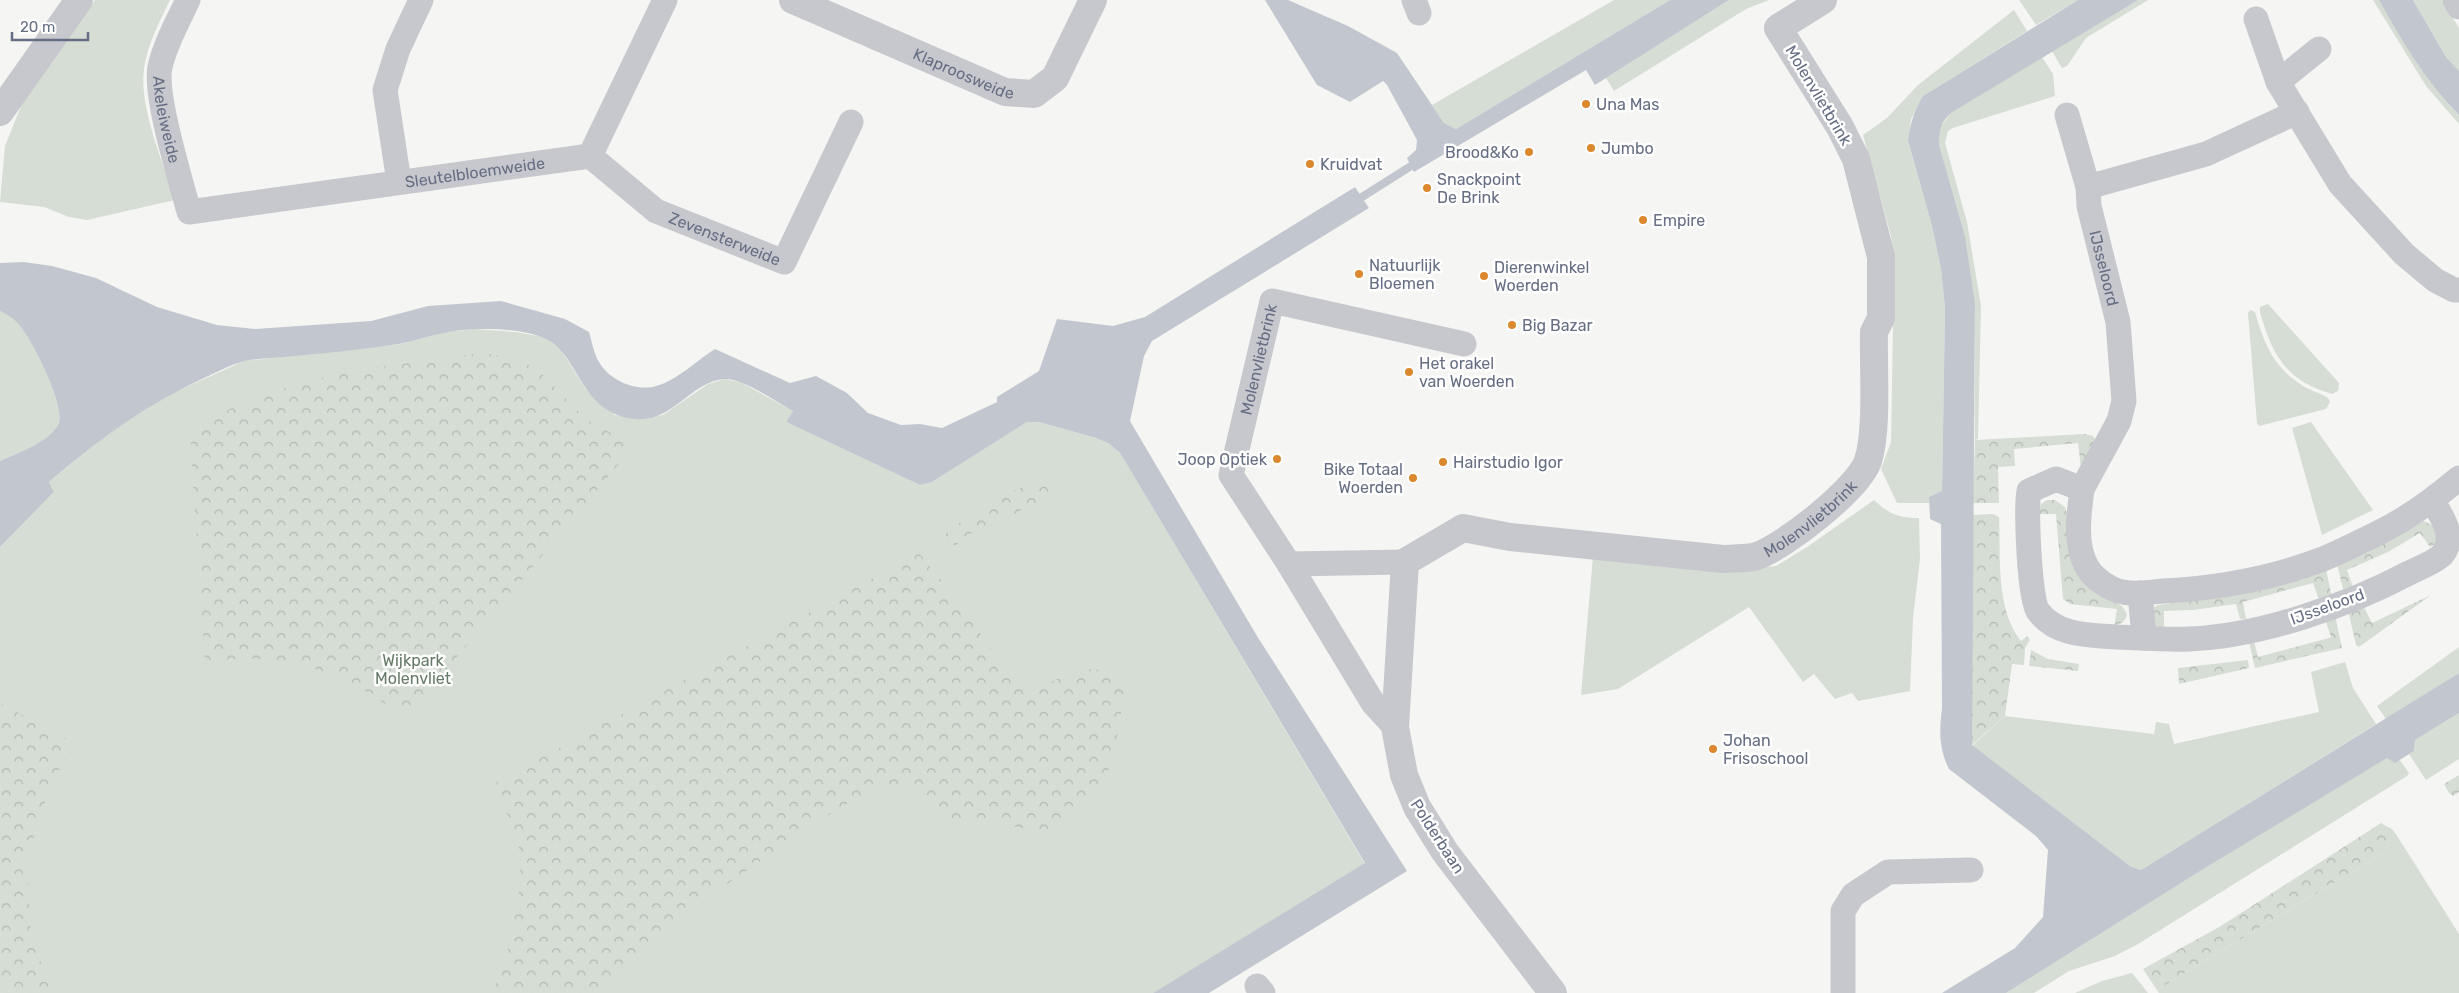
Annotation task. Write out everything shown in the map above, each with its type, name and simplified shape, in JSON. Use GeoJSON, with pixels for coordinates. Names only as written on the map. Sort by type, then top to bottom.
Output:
{"type":"FeatureCollection","features":[{"type":"Feature","properties":{"kind":"street"},"geometry":{"type":"LineString","coordinates":[[0,112],[79,0]]}},
{"type":"Feature","properties":{"kind":"street","name":"Akeleiweide"},"geometry":{"type":"LineString","coordinates":[[188,0],[170,38],[159,68],[162,101],[189,212]]}},
{"type":"Feature","properties":{"kind":"street"},"geometry":{"type":"LineString","coordinates":[[399,182],[385,90],[398,49],[422,0]]}},
{"type":"Feature","properties":{"kind":"street"},"geometry":{"type":"LineString","coordinates":[[590,156],[665,0]]}},
{"type":"Feature","properties":{"kind":"street","name":"Klaproosweide"},"geometry":{"type":"LineString","coordinates":[[802,2],[1005,92],[1034,94],[1055,78],[1093,0]]}},
{"type":"Feature","properties":{"kind":"street","name":"Molenvlietbrink"},"geometry":{"type":"LineString","coordinates":[[1289,564],[1405,562],[1463,528],[1510,537],[1723,559],[1757,556],[1786,539],[1831,507],[1850,488],[1868,462],[1872,437],[1874,332],[1881,318],[1881,257],[1856,160],[1840,127],[1778,28],[1823,0]]}},
{"type":"Feature","properties":{"kind":"street"},"geometry":{"type":"LineString","coordinates":[[2455,0],[2459,6]]}},
{"type":"Feature","properties":{"kind":"street"},"geometry":{"type":"LineString","coordinates":[[2256,19],[2278,82],[2340,184],[2404,254],[2435,280],[2454,290],[2459,290]]}},
{"type":"Feature","properties":{"kind":"street"},"geometry":{"type":"LineString","coordinates":[[2278,82],[2319,49]]}},
{"type":"Feature","properties":{"kind":"street"},"geometry":{"type":"LineString","coordinates":[[2088,187],[2206,154],[2297,112]]}},
{"type":"Feature","properties":{"kind":"street","name":"IJsseloord"},"geometry":{"type":"LineString","coordinates":[[2067,115],[2088,187],[2089,206],[2118,322],[2124,401],[2119,421],[2082,489],[2079,526],[2080,546],[2086,566],[2099,581],[2121,592],[2140,593],[2195,590],[2253,580],[2323,559],[2380,533],[2432,500],[2459,478]]}},
{"type":"Feature","properties":{"kind":"street","name":"Zevensterweide"},"geometry":{"type":"LineString","coordinates":[[590,156],[656,210],[784,262],[851,122]]}},
{"type":"Feature","properties":{"kind":"street","name":"Sleutelbloemweide"},"geometry":{"type":"LineString","coordinates":[[189,212],[590,156]]}},
{"type":"Feature","properties":{"kind":"street","name":"Molenvlietbrink"},"geometry":{"type":"LineString","coordinates":[[1395,727],[1373,703],[1289,564],[1231,475],[1272,301],[1464,344]]}},
{"type":"Feature","properties":{"kind":"street","name":"IJsseloord"},"geometry":{"type":"LineString","coordinates":[[2082,489],[2056,479],[2030,491],[2027,507],[2033,592],[2037,610],[2063,631],[2095,636],[2144,638],[2191,639],[2244,631],[2283,622],[2340,604],[2399,578],[2441,556],[2450,541],[2447,527],[2432,500]]}},
{"type":"Feature","properties":{"kind":"street","name":"Polderbaan"},"geometry":{"type":"LineString","coordinates":[[1405,562],[1395,727],[1404,775],[1417,807],[1445,852],[1553,993]]}},
{"type":"Feature","properties":{"kind":"street"},"geometry":{"type":"LineString","coordinates":[[2140,593],[2144,638]]}},
{"type":"Feature","properties":{"kind":"street"},"geometry":{"type":"LineString","coordinates":[[1843,993],[1843,911],[1853,895],[1888,872],[1971,870]]}},
{"type":"Feature","properties":{"kind":"green space"},"geometry":{"type":"Polygon","coordinates":[[[95,0],[170,0],[154,33],[148,51],[143,85],[148,118],[175,200],[87,220],[69,217],[44,207],[0,202],[5,146],[27,91],[95,0]]]}},
{"type":"Feature","properties":{"kind":"green space"},"geometry":{"type":"Polygon","coordinates":[[[1614,0],[1670,0],[1456,129],[1444,123],[1432,105],[1614,0]]]}},
{"type":"Feature","properties":{"kind":"green space"},"geometry":{"type":"Polygon","coordinates":[[[1729,0],[1769,0],[1746,9],[1614,91],[1606,78],[1729,0]]]}},
{"type":"Feature","properties":{"kind":"green space"},"geometry":{"type":"Polygon","coordinates":[[[2019,0],[2078,0],[2036,25],[2019,0]]]}},
{"type":"Feature","properties":{"kind":"green space"},"geometry":{"type":"Polygon","coordinates":[[[2138,0],[2148,0],[2086,38],[2067,66],[2062,68],[2052,51],[2138,0]]]}},
{"type":"Feature","properties":{"kind":"green space"},"geometry":{"type":"Polygon","coordinates":[[[2373,0],[2379,0],[2406,46],[2426,75],[2459,115],[2459,124],[2426,86],[2373,0]]]}},
{"type":"Feature","properties":{"kind":"green space"},"geometry":{"type":"Polygon","coordinates":[[[2413,0],[2442,0],[2459,28],[2459,71],[2446,57],[2413,0]]]}},
{"type":"Feature","properties":{"kind":"green space"},"geometry":{"type":"Polygon","coordinates":[[[2014,10],[2027,31],[1923,96],[1911,119],[1908,142],[1932,226],[1941,269],[1945,308],[1942,491],[1929,497],[1929,503],[1897,503],[1881,469],[1891,442],[1894,267],[1891,236],[1863,135],[1887,118],[1918,85],[2014,10]]]}},
{"type":"Feature","properties":{"kind":"green space"},"geometry":{"type":"Polygon","coordinates":[[[2042,57],[2053,74],[2055,96],[1953,128],[1948,131],[1945,143],[1967,222],[1981,306],[1978,439],[1975,440],[1975,303],[1970,272],[1939,145],[1938,130],[1951,113],[2042,57]]]}},
{"type":"Feature","properties":{"kind":"green space"},"geometry":{"type":"Polygon","coordinates":[[[2268,304],[2339,383],[2338,391],[2332,394],[2316,389],[2292,374],[2283,364],[2270,341],[2260,312],[2260,307],[2268,304]]]}},
{"type":"Feature","properties":{"kind":"green space"},"geometry":{"type":"Polygon","coordinates":[[[2250,310],[2255,312],[2266,345],[2277,363],[2303,386],[2328,398],[2330,402],[2326,409],[2259,426],[2257,423],[2248,313],[2250,310]]]}},
{"type":"Feature","properties":{"kind":"green space"},"geometry":{"type":"Polygon","coordinates":[[[0,311],[18,324],[28,338],[48,377],[60,417],[58,425],[47,437],[32,447],[0,461],[0,311]]]}},
{"type":"Feature","properties":{"kind":"green space","name":"Wijkpark Molenvliet"},"geometry":{"type":"Polygon","coordinates":[[[475,329],[516,332],[544,337],[559,347],[585,388],[615,415],[636,419],[663,415],[708,384],[725,379],[742,383],[793,411],[786,422],[920,485],[932,482],[1027,422],[1039,422],[1108,443],[1120,453],[1365,864],[1153,993],[0,993],[0,547],[54,492],[49,482],[116,427],[162,398],[244,361],[401,344],[446,332],[475,329]]]}},
{"type":"Feature","properties":{"kind":"green space"},"geometry":{"type":"Polygon","coordinates":[[[481,353],[518,358],[541,373],[586,419],[623,440],[629,452],[405,719],[383,702],[360,688],[336,676],[311,668],[286,662],[259,659],[233,659],[205,663],[190,434],[230,409],[292,385],[351,371],[481,353]]]}},
{"type":"Feature","properties":{"kind":"green space"},"geometry":{"type":"Polygon","coordinates":[[[2311,422],[2373,510],[2322,535],[2292,428],[2311,422]]]}},
{"type":"Feature","properties":{"kind":"green space"},"geometry":{"type":"Polygon","coordinates":[[[2085,434],[2093,436],[2096,441],[2081,468],[2078,443],[2014,449],[2015,466],[1998,467],[1999,503],[1973,503],[1975,440],[2085,434]]]}},
{"type":"Feature","properties":{"kind":"green space"},"geometry":{"type":"Polygon","coordinates":[[[1039,479],[1045,480],[1051,492],[1047,501],[1024,508],[1004,521],[973,532],[956,545],[949,544],[945,535],[955,525],[981,513],[1004,496],[1039,479]]]}},
{"type":"Feature","properties":{"kind":"green space"},"geometry":{"type":"Polygon","coordinates":[[[1874,500],[1884,509],[1894,514],[1919,518],[1920,559],[1913,618],[1910,691],[1858,701],[1852,693],[1835,699],[1814,674],[1803,682],[1749,607],[1618,689],[1581,695],[1593,556],[1736,569],[1776,566],[1807,547],[1874,500]]]}},
{"type":"Feature","properties":{"kind":"green space"},"geometry":{"type":"Polygon","coordinates":[[[2047,500],[2055,500],[2065,507],[2091,589],[2122,606],[2127,616],[2123,622],[2114,627],[2117,609],[2070,604],[2063,599],[2056,514],[2039,514],[2041,504],[2047,500]]]}},
{"type":"Feature","properties":{"kind":"green space"},"geometry":{"type":"Polygon","coordinates":[[[1993,514],[1999,517],[2001,581],[2007,613],[2021,641],[2027,636],[2030,640],[2025,648],[2024,665],[2012,664],[2005,716],[1972,745],[1972,515],[1993,514]]]}},
{"type":"Feature","properties":{"kind":"green space"},"geometry":{"type":"Polygon","coordinates":[[[2424,521],[2432,525],[2437,534],[2435,544],[2430,547],[2420,533],[2388,552],[2347,570],[2353,587],[2344,593],[2337,564],[2424,521]]]}},
{"type":"Feature","properties":{"kind":"green space"},"geometry":{"type":"Polygon","coordinates":[[[919,553],[961,605],[1013,682],[1044,685],[1080,669],[1109,670],[1126,684],[1113,761],[1091,803],[1049,832],[997,824],[958,824],[919,787],[876,786],[812,825],[687,912],[591,993],[493,993],[508,949],[521,881],[518,837],[493,784],[919,553]]]}},
{"type":"Feature","properties":{"kind":"green space"},"geometry":{"type":"Polygon","coordinates":[[[2326,569],[2332,598],[2319,600],[2313,583],[2243,602],[2246,619],[2240,619],[2236,604],[2193,610],[2164,611],[2164,627],[2149,628],[2151,609],[2158,605],[2222,597],[2326,569]]]}},
{"type":"Feature","properties":{"kind":"green space"},"geometry":{"type":"Polygon","coordinates":[[[2431,595],[2359,647],[2356,645],[2348,610],[2364,607],[2372,623],[2431,595]]]}},
{"type":"Feature","properties":{"kind":"green space"},"geometry":{"type":"Polygon","coordinates":[[[2335,615],[2342,648],[2255,668],[2249,642],[2254,641],[2258,657],[2329,638],[2331,637],[2326,622],[2335,615]]]}},
{"type":"Feature","properties":{"kind":"green space"},"geometry":{"type":"Polygon","coordinates":[[[2459,647],[2459,673],[2386,719],[2377,706],[2459,647]]]}},
{"type":"Feature","properties":{"kind":"green space"},"geometry":{"type":"Polygon","coordinates":[[[2031,650],[2048,659],[2079,664],[2078,671],[2029,666],[2031,650]]]}},
{"type":"Feature","properties":{"kind":"green space"},"geometry":{"type":"Polygon","coordinates":[[[2248,660],[2249,668],[2179,684],[2178,668],[2248,660]]]}},
{"type":"Feature","properties":{"kind":"green space"},"geometry":{"type":"Polygon","coordinates":[[[2345,662],[2353,688],[2376,724],[2141,870],[2130,866],[1972,746],[2005,716],[2154,734],[2156,722],[2169,724],[2174,744],[2319,712],[2311,672],[2345,662]]]}},
{"type":"Feature","properties":{"kind":"green space"},"geometry":{"type":"Polygon","coordinates":[[[0,703],[74,743],[50,786],[26,863],[31,936],[52,993],[0,993],[0,703]]]}},
{"type":"Feature","properties":{"kind":"green space"},"geometry":{"type":"Polygon","coordinates":[[[2459,713],[2459,759],[2426,780],[2409,754],[2414,751],[2415,740],[2459,713]]]}},
{"type":"Feature","properties":{"kind":"green space"},"geometry":{"type":"Polygon","coordinates":[[[2388,757],[2395,762],[2399,759],[2409,773],[2407,776],[2138,944],[2115,956],[2069,971],[2034,993],[2006,993],[2197,873],[2388,757]]]}},
{"type":"Feature","properties":{"kind":"green space"},"geometry":{"type":"Polygon","coordinates":[[[2459,775],[2459,792],[2453,796],[2444,784],[2459,775]]]}},
{"type":"Feature","properties":{"kind":"green space"},"geometry":{"type":"Polygon","coordinates":[[[2381,823],[2393,830],[2401,842],[2157,990],[2143,969],[2221,926],[2381,823]]]}},
{"type":"Feature","properties":{"kind":"green space"},"geometry":{"type":"Polygon","coordinates":[[[2401,842],[2459,934],[2459,993],[2159,993],[2157,990],[2401,842]]]}},
{"type":"Feature","properties":{"kind":"green space"},"geometry":{"type":"Polygon","coordinates":[[[2132,973],[2148,993],[2075,993],[2102,981],[2132,973]]]}},
{"type":"Feature","properties":{"kind":"shaded area"},"geometry":{"type":"Polygon","coordinates":[[[1265,0],[1288,0],[1348,26],[1397,53],[1444,123],[1456,129],[1670,0],[1729,0],[1595,85],[1586,70],[1414,172],[1407,158],[1416,150],[1417,140],[1387,85],[1383,81],[1350,102],[1317,85],[1265,0]]]}},
{"type":"Feature","properties":{"kind":"shaded area"},"geometry":{"type":"Polygon","coordinates":[[[2078,0],[2138,0],[1951,113],[1944,120],[1940,131],[1939,145],[1965,237],[1975,303],[1972,745],[2130,866],[2141,870],[2459,673],[2459,713],[2415,740],[2414,751],[2395,763],[2387,758],[2197,873],[2006,993],[1942,993],[2015,948],[2043,917],[2048,850],[2036,836],[1949,769],[1942,747],[1940,732],[1942,709],[1941,524],[1930,519],[1929,497],[1942,491],[1945,308],[1941,269],[1932,226],[1908,141],[1913,118],[1923,96],[2078,0]]]}},
{"type":"Feature","properties":{"kind":"shaded area"},"geometry":{"type":"Polygon","coordinates":[[[2379,0],[2413,0],[2446,57],[2459,71],[2459,115],[2425,75],[2379,0]]]}},
{"type":"Feature","properties":{"kind":"shaded area"},"geometry":{"type":"Polygon","coordinates":[[[1355,187],[1369,208],[1152,341],[1144,356],[1130,421],[1257,636],[1407,871],[1209,993],[1153,993],[1365,863],[1120,453],[1108,443],[1096,438],[1039,422],[1027,422],[932,482],[920,485],[786,422],[793,411],[740,382],[724,379],[712,382],[701,387],[660,415],[648,419],[634,419],[616,414],[602,406],[581,382],[556,345],[544,338],[534,334],[508,330],[455,331],[386,346],[251,360],[221,370],[138,414],[85,452],[49,482],[54,492],[0,547],[0,461],[32,447],[47,437],[58,425],[60,417],[48,377],[28,338],[18,324],[0,311],[0,263],[24,262],[52,266],[96,278],[157,307],[217,325],[255,329],[371,321],[428,306],[501,301],[565,319],[589,332],[599,362],[609,374],[632,386],[648,387],[664,383],[680,375],[715,349],[790,383],[816,376],[847,393],[868,413],[901,425],[920,424],[942,428],[997,402],[997,397],[1039,371],[1057,319],[1113,326],[1145,317],[1355,187]]]}},
{"type":"Feature","properties":{"kind":"waterway"},"geometry":{"type":"LineString","coordinates":[[1362,197],[1411,166]]}},
{"type":"Feature","properties":{"kind":"place","name":"Una Mas"},"geometry":{"type":"Point","coordinates":[1586,104]}},
{"type":"Feature","properties":{"kind":"place","name":"Jumbo"},"geometry":{"type":"Point","coordinates":[1591,148]}},
{"type":"Feature","properties":{"kind":"place","name":"Brood&Ko"},"geometry":{"type":"Point","coordinates":[1529,152]}},
{"type":"Feature","properties":{"kind":"place","name":"Kruidvat"},"geometry":{"type":"Point","coordinates":[1310,164]}},
{"type":"Feature","properties":{"kind":"place","name":"Snackpoint De Brink"},"geometry":{"type":"Point","coordinates":[1427,188]}},
{"type":"Feature","properties":{"kind":"place","name":"Empire"},"geometry":{"type":"Point","coordinates":[1643,220]}},
{"type":"Feature","properties":{"kind":"place","name":"Natuurlijk Bloemen"},"geometry":{"type":"Point","coordinates":[1359,274]}},
{"type":"Feature","properties":{"kind":"place","name":"Dierenwinkel Woerden"},"geometry":{"type":"Point","coordinates":[1484,276]}},
{"type":"Feature","properties":{"kind":"place","name":"Big Bazar"},"geometry":{"type":"Point","coordinates":[1512,325]}},
{"type":"Feature","properties":{"kind":"place","name":"Het orakel van Woerden"},"geometry":{"type":"Point","coordinates":[1409,372]}},
{"type":"Feature","properties":{"kind":"place","name":"Joop Optiek"},"geometry":{"type":"Point","coordinates":[1277,459]}},
{"type":"Feature","properties":{"kind":"place","name":"Hairstudio Igor"},"geometry":{"type":"Point","coordinates":[1443,462]}},
{"type":"Feature","properties":{"kind":"place","name":"Bike Totaal Woerden"},"geometry":{"type":"Point","coordinates":[1413,478]}},
{"type":"Feature","properties":{"kind":"place","name":"Johan Frisoschool"},"geometry":{"type":"Point","coordinates":[1713,749]}}]}
